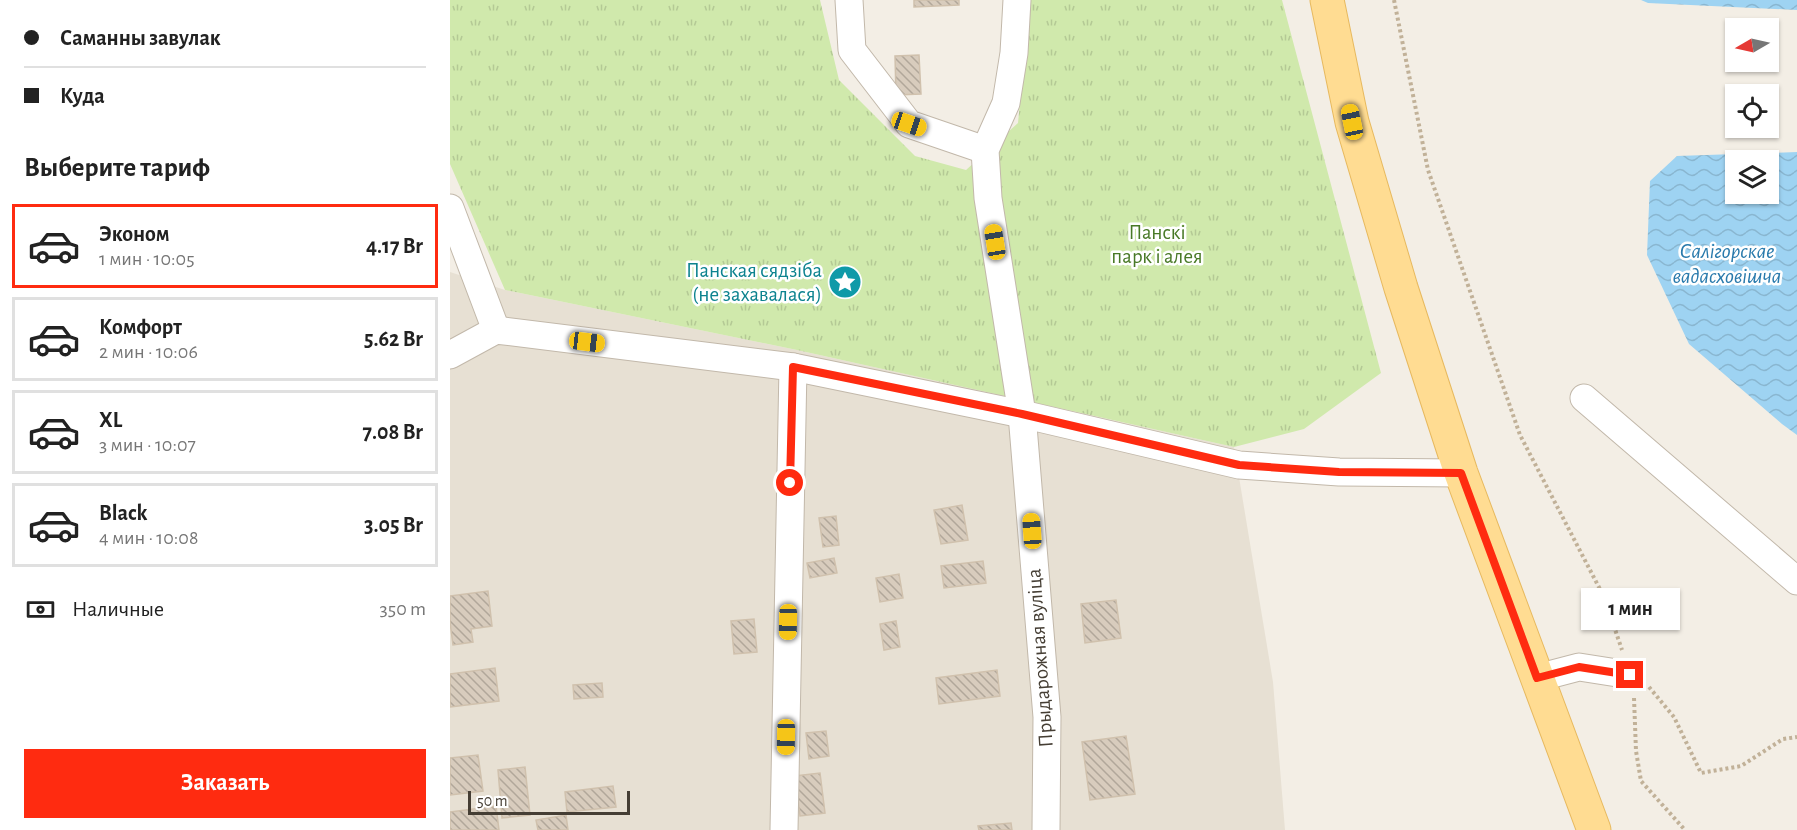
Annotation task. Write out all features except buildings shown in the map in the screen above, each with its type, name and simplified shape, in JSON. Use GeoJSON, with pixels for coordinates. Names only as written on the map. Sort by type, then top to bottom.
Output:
{"type":"FeatureCollection","features":[{"type":"Feature","properties":{"kind":"main road"},"geometry":{"type":"LineString","coordinates":[[1327,0],[1352,122],[1401,288],[1461,473],[1594,830]]}},
{"type":"Feature","properties":{"kind":"street"},"geometry":{"type":"LineString","coordinates":[[849,0],[852,50],[909,124],[986,150],[1006,103],[1014,53],[1017,0]]}},
{"type":"Feature","properties":{"kind":"street","name":"Прыдарожная вуліца"},"geometry":{"type":"LineString","coordinates":[[986,150],[988,198],[1022,414],[1047,717],[1046,830]]}},
{"type":"Feature","properties":{"kind":"street"},"geometry":{"type":"LineString","coordinates":[[450,208],[496,330]]}},
{"type":"Feature","properties":{"kind":"street"},"geometry":{"type":"LineString","coordinates":[[450,355],[496,330],[793,367],[1022,414],[1239,465],[1339,472],[1461,473]]}},
{"type":"Feature","properties":{"kind":"street"},"geometry":{"type":"LineString","coordinates":[[784,830],[793,367]]}},
{"type":"Feature","properties":{"kind":"street"},"geometry":{"type":"LineString","coordinates":[[1584,398],[1797,580]]}},
{"type":"Feature","properties":{"kind":"street"},"geometry":{"type":"LineString","coordinates":[[1537,678],[1579,667],[1630,675]]}},
{"type":"Feature","properties":{"kind":"path"},"geometry":{"type":"LineString","coordinates":[[1394,0],[1428,170],[1520,435],[1605,597],[1630,675],[1635,700],[1636,751],[1641,781],[1685,830]]}},
{"type":"Feature","properties":{"kind":"path"},"geometry":{"type":"LineString","coordinates":[[1630,675],[1643,680],[1674,717],[1701,773],[1741,766],[1783,739],[1797,737]]}},
{"type":"Feature","properties":{"kind":"shaded area"},"geometry":{"type":"Polygon","coordinates":[[[450,272],[505,290],[797,350],[1234,447],[1273,682],[1285,830],[450,830],[450,272]]]}},
{"type":"Feature","properties":{"kind":"green space","name":"Панскі парк і алея"},"geometry":{"type":"Polygon","coordinates":[[[450,0],[820,0],[839,80],[915,156],[966,170],[1018,123],[1030,0],[1282,0],[1381,373],[1304,429],[1234,447],[797,350],[505,290],[450,164],[450,0]]]}},
{"type":"Feature","properties":{"kind":"water"},"geometry":{"type":"Polygon","coordinates":[[[1641,0],[1797,0],[1797,10],[1648,3],[1641,0]]]}},
{"type":"Feature","properties":{"kind":"water","name":"Салігорскае вадасховішча"},"geometry":{"type":"Polygon","coordinates":[[[1797,152],[1797,435],[1689,344],[1647,255],[1650,181],[1677,156],[1725,154],[1725,204],[1779,204],[1779,153],[1797,152]]]}},
{"type":"Feature","properties":{"kind":"place","name":"Панская сядзіба (не захавалася)"},"geometry":{"type":"Point","coordinates":[845,282]}},
{"type":"Feature","properties":{"kind":"route"},"geometry":{"type":"LineString","coordinates":[[790,483],[793,367],[1022,414],[1239,465],[1339,472],[1461,473],[1537,678],[1579,667],[1630,675]]}}]}
